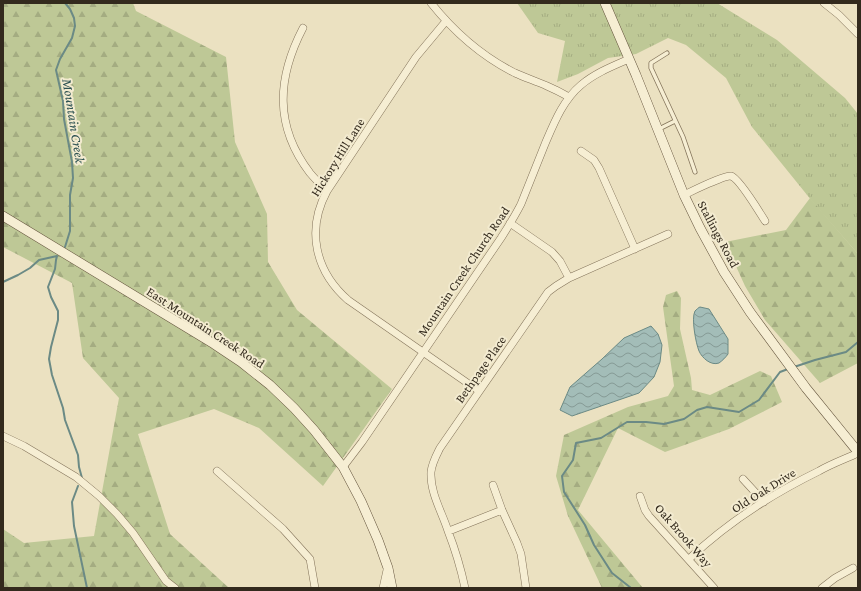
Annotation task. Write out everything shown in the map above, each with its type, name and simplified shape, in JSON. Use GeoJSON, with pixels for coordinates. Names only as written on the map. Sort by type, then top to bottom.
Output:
{"type":"FeatureCollection","features":[{"type":"Feature","properties":{"kind":"main road","name":"Stallings Road"},"geometry":{"type":"LineString","coordinates":[[604,3],[629,59],[684,195],[724,272],[750,312],[806,388],[858,452]]}},
{"type":"Feature","properties":{"kind":"main road","name":"East Mountain Creek Road"},"geometry":{"type":"LineString","coordinates":[[3,216],[214,344],[241,362],[270,385],[314,430],[343,467],[370,519],[388,568],[392,588]]}},
{"type":"Feature","properties":{"kind":"street"},"geometry":{"type":"LineString","coordinates":[[431,3],[446,21],[474,46],[503,66],[517,74],[569,97]]}},
{"type":"Feature","properties":{"kind":"street"},"geometry":{"type":"LineString","coordinates":[[824,3],[839,15],[858,34]]}},
{"type":"Feature","properties":{"kind":"street","name":"Hickory Hill Lane"},"geometry":{"type":"LineString","coordinates":[[446,21],[416,57],[327,191],[319,208],[316,239],[320,259],[329,278],[342,295],[479,391]]}},
{"type":"Feature","properties":{"kind":"street"},"geometry":{"type":"LineString","coordinates":[[303,28],[295,43],[285,76],[283,94],[285,115],[288,133],[297,152],[310,174],[327,191]]}},
{"type":"Feature","properties":{"kind":"street","name":"Mountain Creek Church Road"},"geometry":{"type":"LineString","coordinates":[[343,467],[362,442],[510,224],[520,205],[549,133],[562,107],[569,97],[593,76],[629,59]]}},
{"type":"Feature","properties":{"kind":"street"},"geometry":{"type":"LineString","coordinates":[[581,151],[594,160],[599,168],[634,249]]}},
{"type":"Feature","properties":{"kind":"street"},"geometry":{"type":"LineString","coordinates":[[684,195],[732,176],[740,184],[765,221]]}},
{"type":"Feature","properties":{"kind":"street"},"geometry":{"type":"LineString","coordinates":[[510,224],[544,246],[556,256],[569,278]]}},
{"type":"Feature","properties":{"kind":"street","name":"Bethpage Place"},"geometry":{"type":"LineString","coordinates":[[465,588],[463,577],[448,531],[433,491],[431,471],[434,459],[440,448],[548,292],[569,278],[668,234]]}},
{"type":"Feature","properties":{"kind":"street"},"geometry":{"type":"LineString","coordinates":[[3,436],[24,446],[76,477],[100,496],[133,533],[166,581],[175,588]]}},
{"type":"Feature","properties":{"kind":"street","name":"Old Oak Drive"},"geometry":{"type":"LineString","coordinates":[[689,559],[716,535],[764,502],[788,487],[858,452]]}},
{"type":"Feature","properties":{"kind":"street"},"geometry":{"type":"LineString","coordinates":[[217,471],[283,529],[310,559],[315,588]]}},
{"type":"Feature","properties":{"kind":"street"},"geometry":{"type":"LineString","coordinates":[[743,479],[764,502]]}},
{"type":"Feature","properties":{"kind":"street"},"geometry":{"type":"LineString","coordinates":[[493,485],[502,510],[518,543],[526,588]]}},
{"type":"Feature","properties":{"kind":"street","name":"Oak Brook Way"},"geometry":{"type":"LineString","coordinates":[[640,496],[649,516],[714,588]]}},
{"type":"Feature","properties":{"kind":"street"},"geometry":{"type":"LineString","coordinates":[[448,531],[502,510]]}},
{"type":"Feature","properties":{"kind":"street"},"geometry":{"type":"LineString","coordinates":[[383,588],[388,568]]}},
{"type":"Feature","properties":{"kind":"street"},"geometry":{"type":"LineString","coordinates":[[822,588],[853,568]]}},
{"type":"Feature","properties":{"kind":"lane"},"geometry":{"type":"LineString","coordinates":[[667,52],[651,63],[651,68],[683,137],[695,172]]}},
{"type":"Feature","properties":{"kind":"lane"},"geometry":{"type":"LineString","coordinates":[[658,130],[675,121]]}},
{"type":"Feature","properties":{"kind":"green space"},"geometry":{"type":"Polygon","coordinates":[[[3,3],[133,3],[136,11],[226,57],[235,142],[267,214],[268,262],[297,310],[392,389],[323,486],[259,428],[214,409],[138,434],[170,534],[229,588],[3,588],[3,529],[24,543],[94,536],[119,398],[83,358],[72,283],[3,247],[3,3]]]}},
{"type":"Feature","properties":{"kind":"green space"},"geometry":{"type":"Polygon","coordinates":[[[517,3],[717,3],[777,40],[845,98],[858,114],[858,254],[816,206],[752,127],[726,78],[686,45],[668,38],[636,54],[608,58],[578,74],[557,82],[565,41],[538,33],[517,3]]]}},
{"type":"Feature","properties":{"kind":"green space"},"geometry":{"type":"Polygon","coordinates":[[[810,198],[858,254],[858,363],[820,383],[765,320],[745,286],[725,242],[786,230],[810,198]]]}},
{"type":"Feature","properties":{"kind":"green space"},"geometry":{"type":"Polygon","coordinates":[[[677,291],[681,298],[680,329],[691,378],[692,390],[710,395],[760,371],[771,376],[782,402],[729,429],[665,452],[618,428],[578,510],[643,588],[602,588],[568,516],[556,476],[564,435],[628,407],[668,396],[674,386],[663,307],[666,295],[677,291]]]}},
{"type":"Feature","properties":{"kind":"water"},"geometry":{"type":"Polygon","coordinates":[[[700,307],[709,309],[728,339],[728,354],[724,359],[716,364],[707,361],[700,354],[698,348],[694,331],[694,314],[700,307]]]}},
{"type":"Feature","properties":{"kind":"water"},"geometry":{"type":"Polygon","coordinates":[[[651,326],[658,334],[662,345],[660,362],[654,377],[639,393],[572,416],[560,410],[570,387],[624,338],[651,326]]]}},
{"type":"Feature","properties":{"kind":"waterway","name":"Mountain Creek"},"geometry":{"type":"LineString","coordinates":[[65,3],[70,9],[74,18],[75,26],[72,38],[60,59],[56,70],[63,101],[64,119],[72,162],[73,178],[70,195],[70,231],[65,247]]}},
{"type":"Feature","properties":{"kind":"waterway"},"geometry":{"type":"LineString","coordinates":[[3,282],[30,268],[39,260],[57,256],[55,269],[48,287],[58,311],[58,320],[49,359],[65,420],[78,455],[82,478]]}},
{"type":"Feature","properties":{"kind":"waterway"},"geometry":{"type":"LineString","coordinates":[[794,367],[846,352],[858,342]]}},
{"type":"Feature","properties":{"kind":"waterway"},"geometry":{"type":"LineString","coordinates":[[631,588],[612,573],[594,545],[585,525],[564,492],[562,476],[573,460],[576,443],[601,438],[627,422],[664,424],[684,419],[697,410],[707,407],[739,412],[759,400],[780,372],[788,369]]}},
{"type":"Feature","properties":{"kind":"waterway"},"geometry":{"type":"LineString","coordinates":[[78,486],[72,502],[74,526],[87,588]]}}]}
